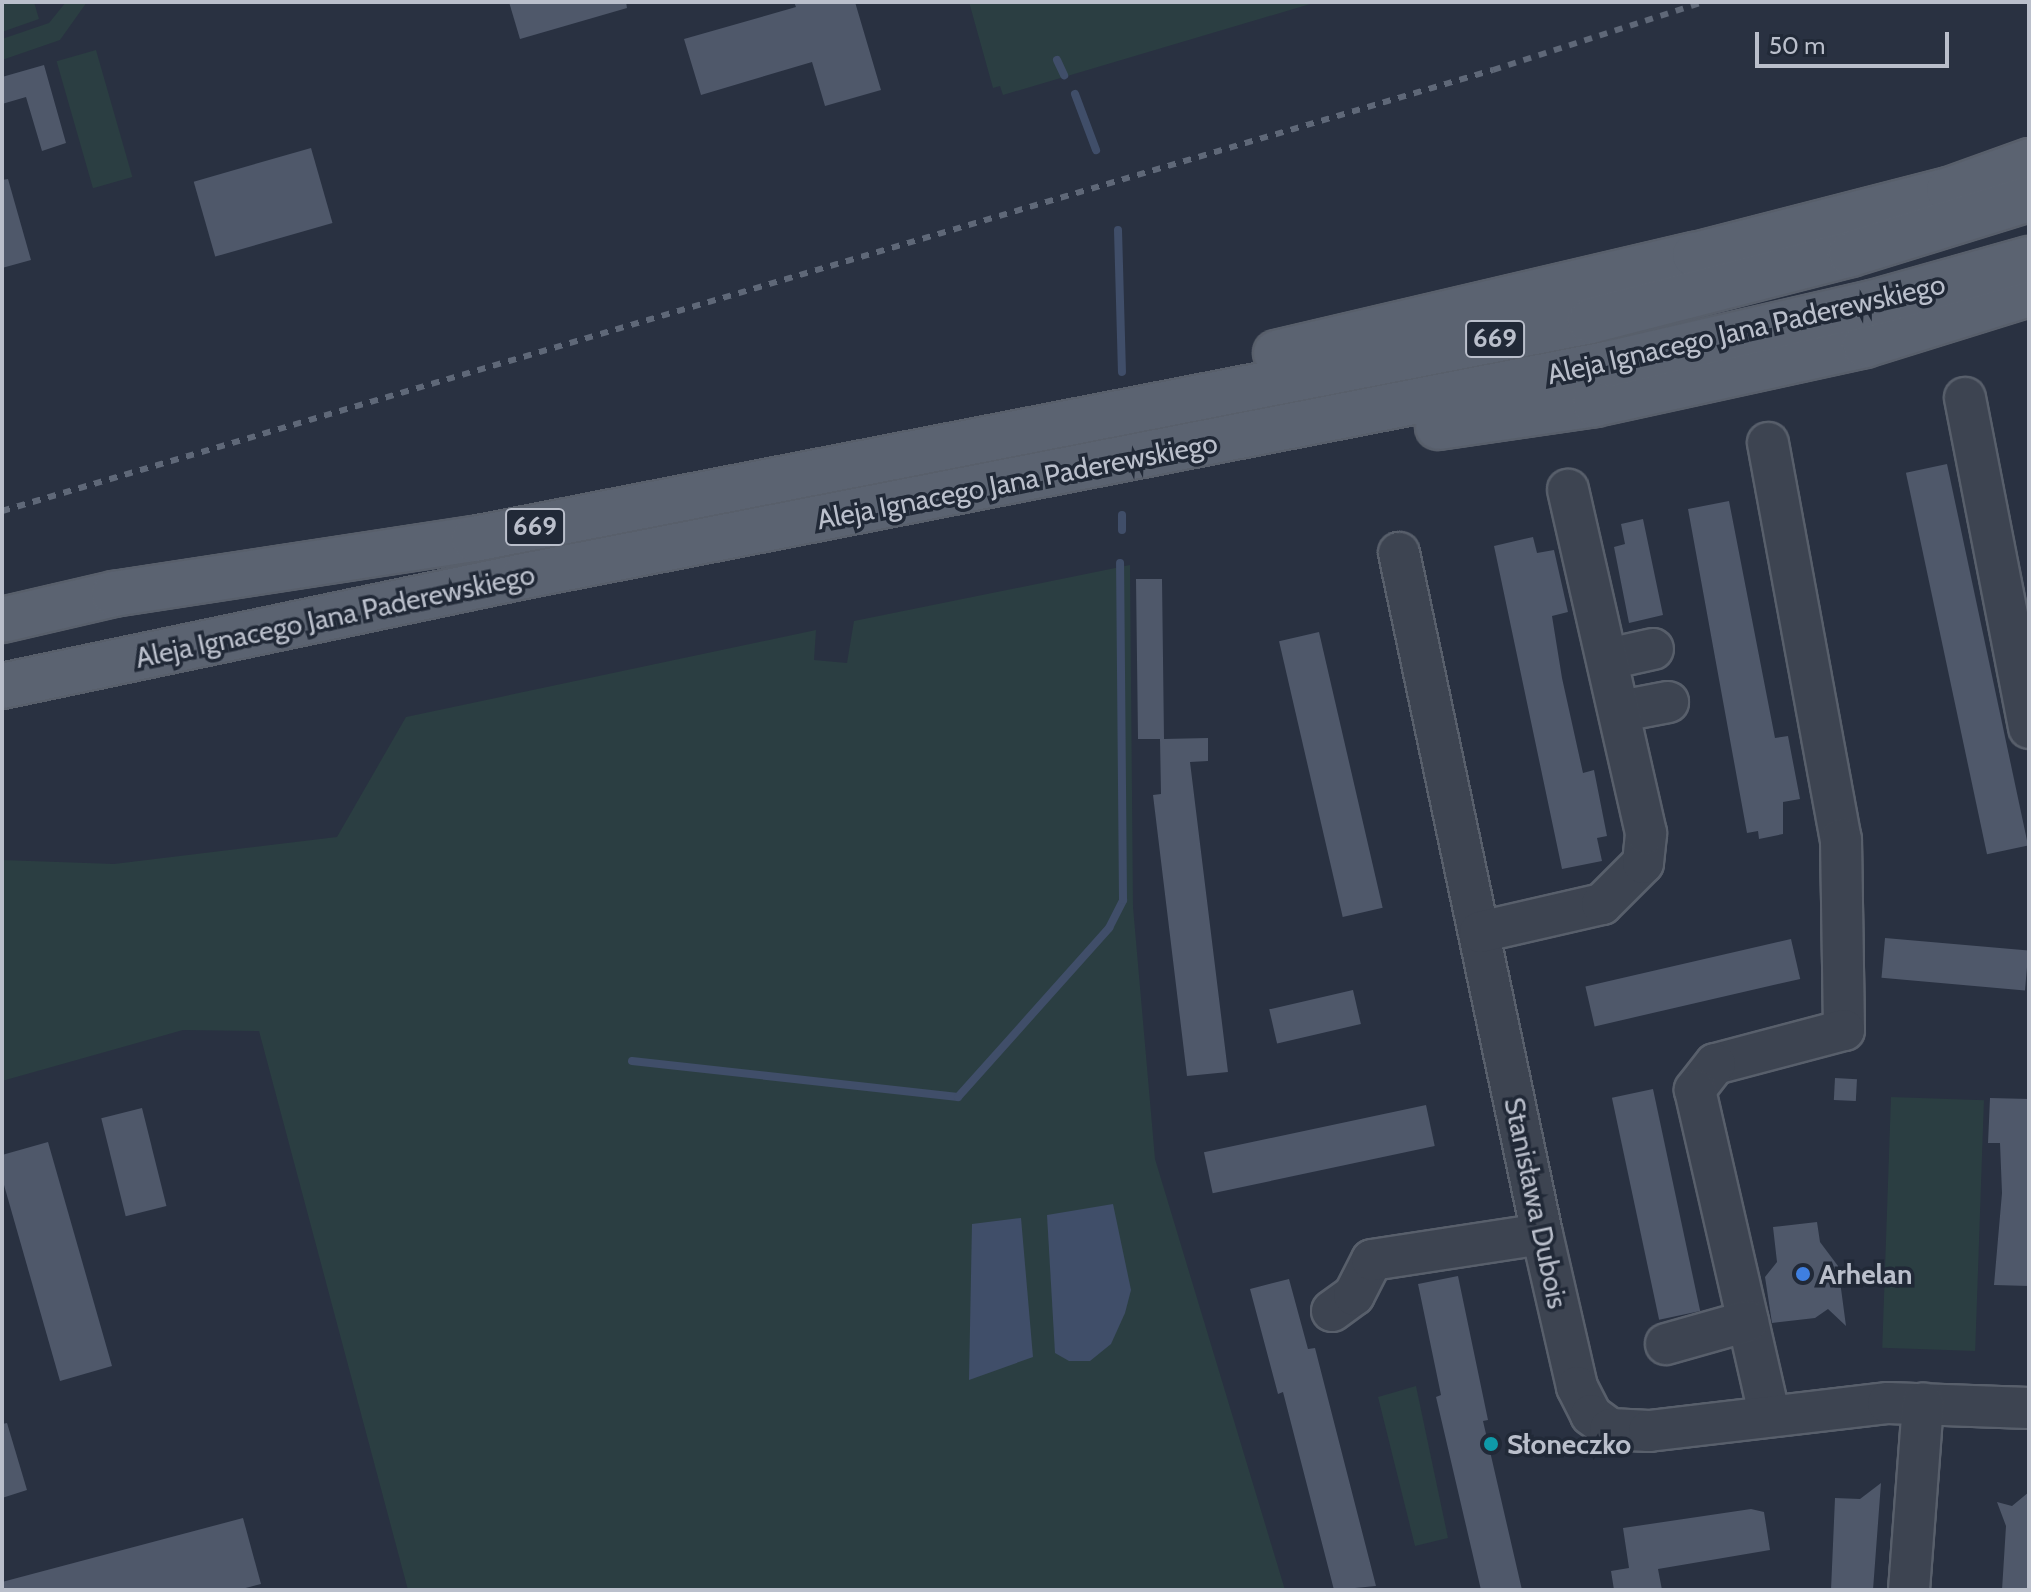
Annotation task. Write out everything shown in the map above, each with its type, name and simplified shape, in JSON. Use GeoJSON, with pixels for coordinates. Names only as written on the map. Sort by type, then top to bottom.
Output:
{"type":"FeatureCollection","features":[{"type":"Feature","properties":{"kind":"main road"},"geometry":{"type":"LineString","coordinates":[[953,447],[1063,401],[1695,255],[1949,190],[2029,161]]}},
{"type":"Feature","properties":{"kind":"main road","name":"Aleja Ignacego Jana Paderewskiego"},"geometry":{"type":"LineString","coordinates":[[2,620],[114,594],[474,539],[1590,321],[1851,254],[2029,199]]}},
{"type":"Feature","properties":{"kind":"main road","name":"Aleja Ignacego Jana Paderewskiego"},"geometry":{"type":"LineString","coordinates":[[2,686],[1607,364],[1872,303],[2029,259]]}},
{"type":"Feature","properties":{"kind":"main road"},"geometry":{"type":"LineString","coordinates":[[1020,480],[1109,483],[1595,404],[1865,345],[2029,294]]}},
{"type":"Feature","properties":{"kind":"street"},"geometry":{"type":"LineString","coordinates":[[1965,398],[2029,728]]}},
{"type":"Feature","properties":{"kind":"street"},"geometry":{"type":"LineString","coordinates":[[1768,443],[1841,839],[1844,1030],[1715,1064],[1695,1090],[1769,1412]]}},
{"type":"Feature","properties":{"kind":"street"},"geometry":{"type":"LineString","coordinates":[[1480,932],[1602,904],[1643,863],[1646,833],[1621,711],[1568,490]]}},
{"type":"Feature","properties":{"kind":"street","name":"Stanisława Dubois"},"geometry":{"type":"LineString","coordinates":[[1399,553],[1542,1234],[1577,1387],[1591,1415],[1610,1429],[1649,1431],[1769,1412],[1923,1404],[2029,1408]]}},
{"type":"Feature","properties":{"kind":"street"},"geometry":{"type":"LineString","coordinates":[[1608,659],[1653,649]]}},
{"type":"Feature","properties":{"kind":"street"},"geometry":{"type":"LineString","coordinates":[[1621,711],[1668,702]]}},
{"type":"Feature","properties":{"kind":"street"},"geometry":{"type":"LineString","coordinates":[[1332,1311],[1354,1295],[1372,1260],[1542,1234]]}},
{"type":"Feature","properties":{"kind":"street"},"geometry":{"type":"LineString","coordinates":[[1666,1344],[1748,1321]]}},
{"type":"Feature","properties":{"kind":"street"},"geometry":{"type":"LineString","coordinates":[[1909,1590],[1923,1404]]}},
{"type":"Feature","properties":{"kind":"green space"},"geometry":{"type":"Polygon","coordinates":[[[2,2],[34,2],[39,19],[2,32],[2,2]]]}},
{"type":"Feature","properties":{"kind":"green space"},"geometry":{"type":"Polygon","coordinates":[[[66,2],[87,2],[60,40],[2,60],[2,39],[49,23],[66,2]]]}},
{"type":"Feature","properties":{"kind":"green space"},"geometry":{"type":"Polygon","coordinates":[[[969,2],[1317,2],[1003,95],[1000,86],[993,88],[969,2]]]}},
{"type":"Feature","properties":{"kind":"green space"},"geometry":{"type":"Polygon","coordinates":[[[96,50],[132,177],[93,188],[57,61],[96,50]]]}},
{"type":"Feature","properties":{"kind":"green space"},"geometry":{"type":"Polygon","coordinates":[[[1130,565],[1133,907],[1155,1159],[1285,1590],[408,1590],[259,1031],[183,1030],[2,1081],[2,860],[114,864],[337,837],[406,717],[816,630],[814,660],[847,663],[854,621],[1130,565]]]}},
{"type":"Feature","properties":{"kind":"green space"},"geometry":{"type":"Polygon","coordinates":[[[1891,1097],[1984,1100],[1975,1351],[1882,1348],[1891,1097]]]}},
{"type":"Feature","properties":{"kind":"green space"},"geometry":{"type":"Polygon","coordinates":[[[1416,1386],[1448,1538],[1415,1546],[1378,1397],[1416,1386]]]}},
{"type":"Feature","properties":{"kind":"water"},"geometry":{"type":"Polygon","coordinates":[[[1113,1204],[1131,1290],[1125,1313],[1111,1344],[1090,1361],[1069,1361],[1055,1353],[1047,1215],[1113,1204]]]}},
{"type":"Feature","properties":{"kind":"water"},"geometry":{"type":"Polygon","coordinates":[[[1021,1218],[1033,1357],[969,1380],[972,1224],[1021,1218]]]}},
{"type":"Feature","properties":{"kind":"building"},"geometry":{"type":"Polygon","coordinates":[[[509,2],[626,2],[627,8],[520,39],[509,2]]]}},
{"type":"Feature","properties":{"kind":"building"},"geometry":{"type":"Polygon","coordinates":[[[794,2],[855,2],[881,90],[825,106],[812,62],[701,95],[684,39],[796,7],[794,2]]]}},
{"type":"Feature","properties":{"kind":"building"},"geometry":{"type":"Polygon","coordinates":[[[44,65],[66,143],[42,151],[26,97],[2,104],[2,77],[44,65]]]}},
{"type":"Feature","properties":{"kind":"building"},"geometry":{"type":"Polygon","coordinates":[[[311,148],[332,223],[215,257],[194,182],[311,148]]]}},
{"type":"Feature","properties":{"kind":"building"},"geometry":{"type":"Polygon","coordinates":[[[8,179],[31,260],[2,268],[2,180],[8,179]]]}},
{"type":"Feature","properties":{"kind":"building"},"geometry":{"type":"Polygon","coordinates":[[[1947,464],[2028,845],[1987,854],[1906,473],[1947,464]]]}},
{"type":"Feature","properties":{"kind":"building"},"geometry":{"type":"Polygon","coordinates":[[[1729,501],[1775,738],[1788,736],[1800,799],[1783,802],[1783,834],[1759,839],[1758,831],[1747,833],[1688,509],[1729,501]]]}},
{"type":"Feature","properties":{"kind":"building"},"geometry":{"type":"Polygon","coordinates":[[[1643,519],[1663,615],[1629,623],[1614,547],[1625,544],[1621,524],[1643,519]]]}},
{"type":"Feature","properties":{"kind":"building"},"geometry":{"type":"Polygon","coordinates":[[[1533,537],[1537,553],[1554,550],[1568,612],[1552,616],[1562,678],[1583,773],[1594,770],[1607,836],[1597,838],[1602,861],[1562,869],[1494,546],[1533,537]]]}},
{"type":"Feature","properties":{"kind":"building"},"geometry":{"type":"Polygon","coordinates":[[[1136,579],[1162,579],[1164,739],[1208,738],[1208,761],[1190,762],[1228,1072],[1187,1076],[1153,795],[1161,794],[1160,739],[1138,739],[1136,579]]]}},
{"type":"Feature","properties":{"kind":"building"},"geometry":{"type":"Polygon","coordinates":[[[1319,632],[1383,908],[1343,917],[1279,641],[1319,632]]]}},
{"type":"Feature","properties":{"kind":"building"},"geometry":{"type":"Polygon","coordinates":[[[1885,938],[2028,951],[2025,990],[1882,978],[1885,938]]]}},
{"type":"Feature","properties":{"kind":"building"},"geometry":{"type":"Polygon","coordinates":[[[1791,939],[1800,979],[1595,1026],[1585,986],[1791,939]]]}},
{"type":"Feature","properties":{"kind":"building"},"geometry":{"type":"Polygon","coordinates":[[[1353,990],[1361,1024],[1277,1043],[1269,1009],[1353,990]]]}},
{"type":"Feature","properties":{"kind":"building"},"geometry":{"type":"Polygon","coordinates":[[[1835,1078],[1857,1079],[1856,1101],[1834,1100],[1835,1078]]]}},
{"type":"Feature","properties":{"kind":"building"},"geometry":{"type":"Polygon","coordinates":[[[1653,1089],[1700,1311],[1659,1320],[1612,1098],[1653,1089]]]}},
{"type":"Feature","properties":{"kind":"building"},"geometry":{"type":"Polygon","coordinates":[[[1990,1098],[2029,1099],[2029,1286],[1994,1285],[2002,1193],[2000,1143],[1988,1143],[1990,1098]]]}},
{"type":"Feature","properties":{"kind":"building"},"geometry":{"type":"Polygon","coordinates":[[[1426,1105],[1435,1146],[1213,1193],[1204,1152],[1426,1105]]]}},
{"type":"Feature","properties":{"kind":"building"},"geometry":{"type":"Polygon","coordinates":[[[142,1108],[166,1206],[126,1216],[101,1118],[142,1108]]]}},
{"type":"Feature","properties":{"kind":"building"},"geometry":{"type":"Polygon","coordinates":[[[48,1142],[112,1366],[60,1381],[2,1178],[2,1155],[48,1142]]]}},
{"type":"Feature","properties":{"kind":"building","name":"Arhelan"},"geometry":{"type":"Polygon","coordinates":[[[1817,1222],[1820,1242],[1838,1266],[1846,1326],[1828,1309],[1815,1318],[1772,1323],[1765,1277],[1777,1262],[1773,1227],[1817,1222]]]}},
{"type":"Feature","properties":{"kind":"building"},"geometry":{"type":"Polygon","coordinates":[[[1458,1276],[1488,1420],[1483,1421],[1522,1590],[1481,1590],[1436,1397],[1441,1395],[1418,1284],[1458,1276]]]}},
{"type":"Feature","properties":{"kind":"building"},"geometry":{"type":"Polygon","coordinates":[[[1289,1279],[1308,1349],[1315,1348],[1376,1586],[1334,1590],[1283,1392],[1278,1394],[1250,1289],[1289,1279]]]}},
{"type":"Feature","properties":{"kind":"building"},"geometry":{"type":"Polygon","coordinates":[[[7,1423],[27,1490],[2,1498],[2,1424],[7,1423]]]}},
{"type":"Feature","properties":{"kind":"building"},"geometry":{"type":"Polygon","coordinates":[[[1881,1483],[1873,1590],[1831,1590],[1835,1498],[1860,1499],[1881,1483]]]}},
{"type":"Feature","properties":{"kind":"building"},"geometry":{"type":"Polygon","coordinates":[[[2029,1492],[2029,1590],[2002,1590],[2006,1526],[1997,1502],[2012,1506],[2029,1492]]]}},
{"type":"Feature","properties":{"kind":"building"},"geometry":{"type":"Polygon","coordinates":[[[1751,1509],[1764,1512],[1770,1550],[1658,1569],[1662,1590],[1614,1590],[1611,1571],[1629,1568],[1623,1528],[1751,1509]]]}},
{"type":"Feature","properties":{"kind":"building"},"geometry":{"type":"Polygon","coordinates":[[[243,1518],[261,1584],[238,1590],[2,1590],[2,1582],[243,1518]]]}},
{"type":"Feature","properties":{"kind":"waterway"},"geometry":{"type":"LineString","coordinates":[[1057,60],[1064,75]]}},
{"type":"Feature","properties":{"kind":"waterway"},"geometry":{"type":"LineString","coordinates":[[1075,94],[1096,150]]}},
{"type":"Feature","properties":{"kind":"waterway"},"geometry":{"type":"LineString","coordinates":[[1118,230],[1122,372]]}},
{"type":"Feature","properties":{"kind":"waterway"},"geometry":{"type":"LineString","coordinates":[[1122,515],[1122,530]]}},
{"type":"Feature","properties":{"kind":"waterway"},"geometry":{"type":"LineString","coordinates":[[632,1061],[958,1097],[1109,928],[1123,900],[1120,563]]}},
{"type":"Feature","properties":{"kind":"railway"},"geometry":{"type":"LineString","coordinates":[[2,511],[1493,70],[1704,2]]}},
{"type":"Feature","properties":{"kind":"place","name":"Arhelan"},"geometry":{"type":"Point","coordinates":[1803,1274]}},
{"type":"Feature","properties":{"kind":"place","name":"Słoneczko"},"geometry":{"type":"Point","coordinates":[1491,1444]}}]}
